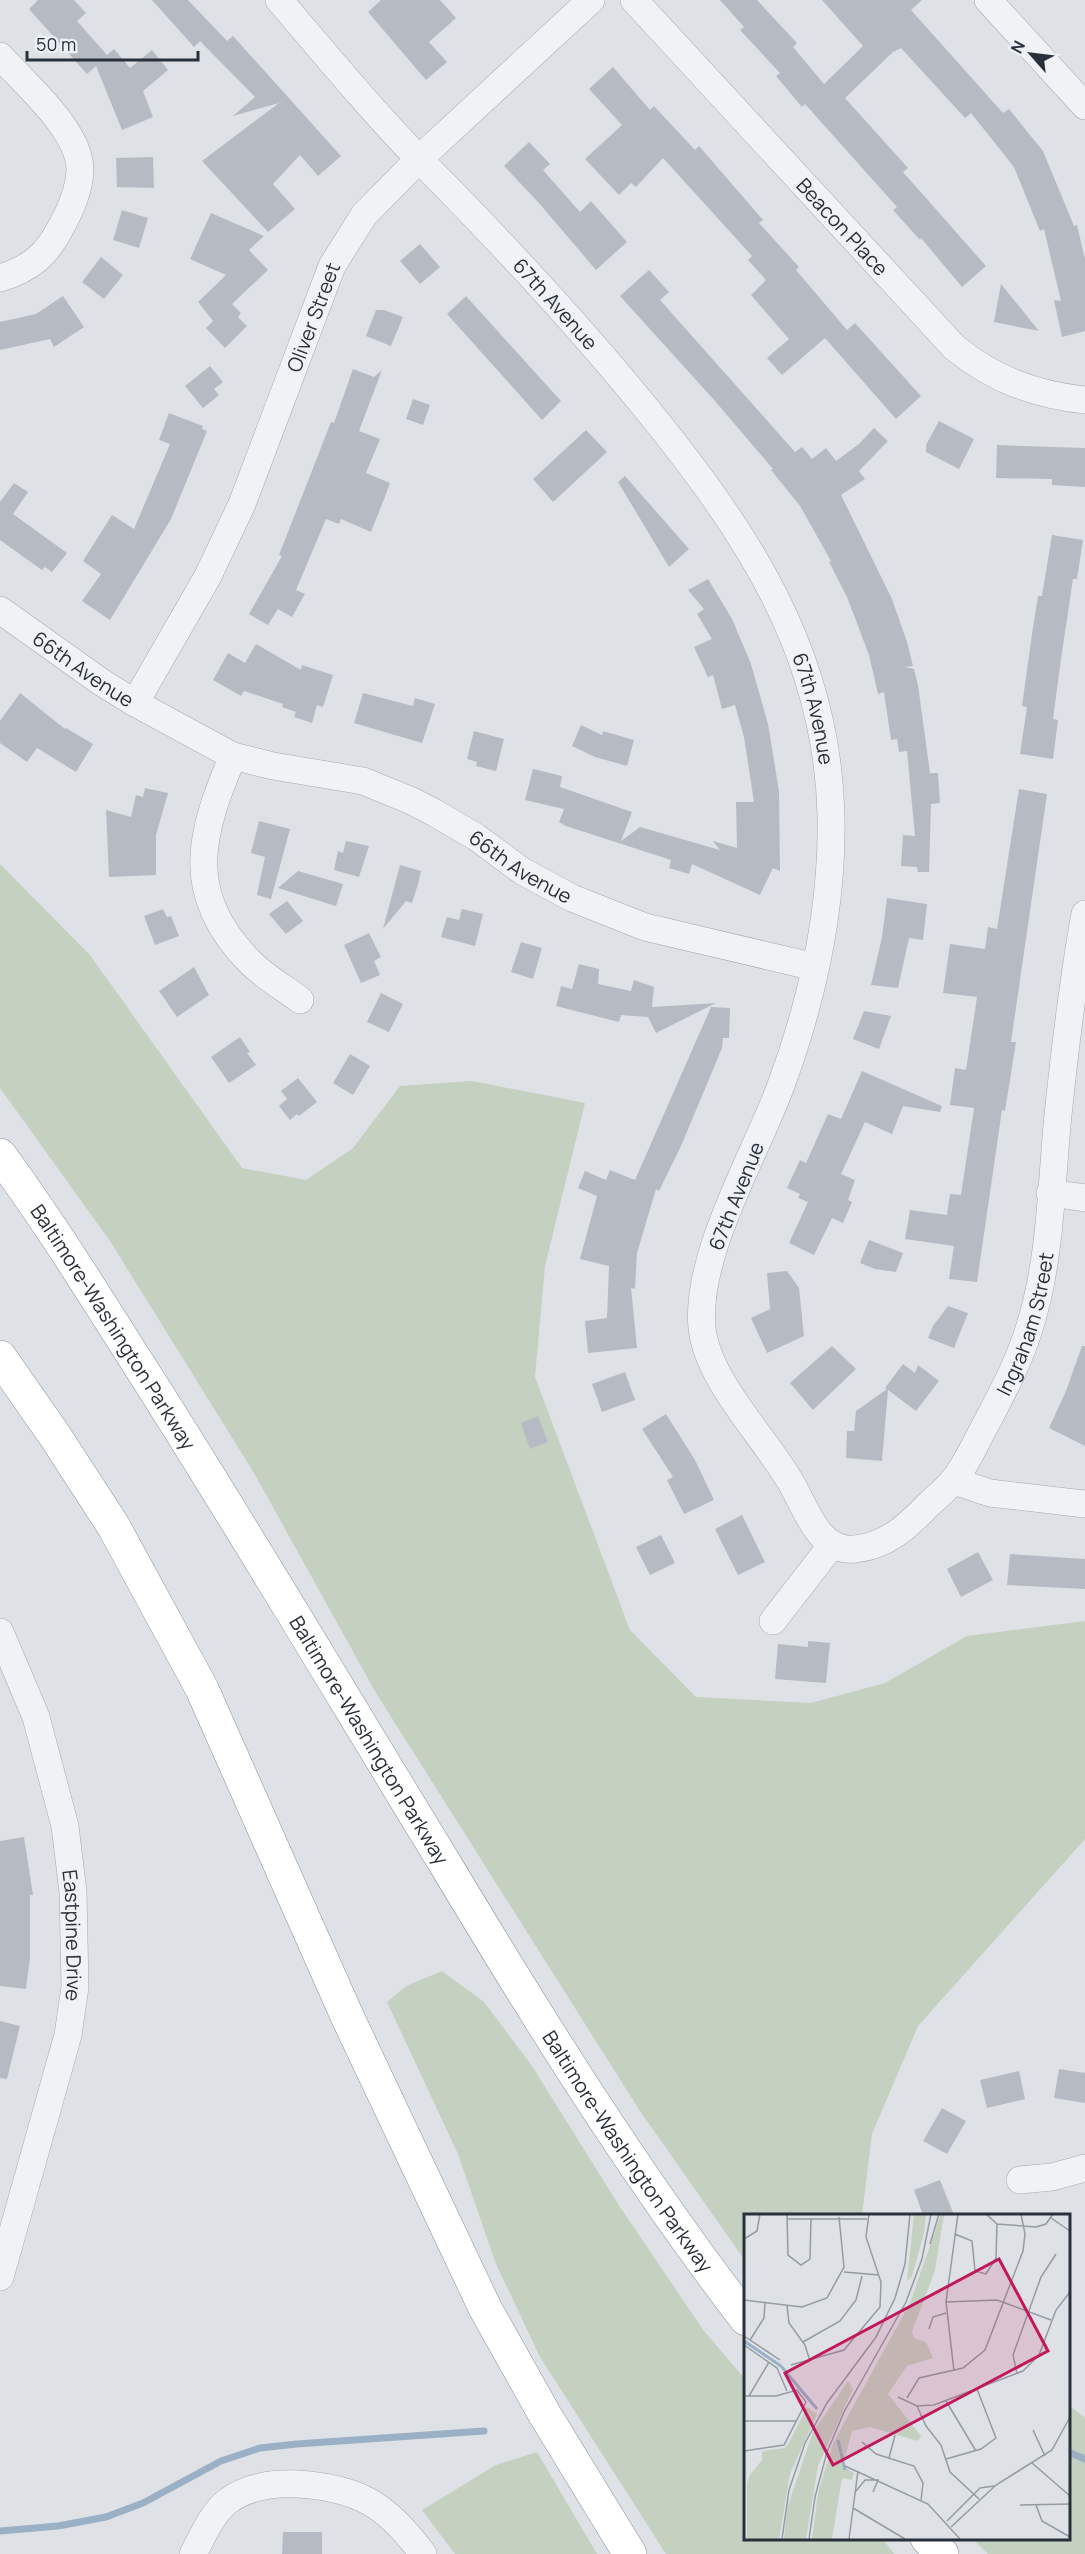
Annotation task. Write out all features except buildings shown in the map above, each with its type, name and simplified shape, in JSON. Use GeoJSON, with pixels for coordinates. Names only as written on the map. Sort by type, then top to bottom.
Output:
{"type":"FeatureCollection","features":[{"type":"Feature","properties":{"kind":"highway","name":"Baltimore-Washington Parkway"},"geometry":{"type":"LineString","coordinates":[[0,1155],[74,1261],[199,1459],[569,2065],[654,2192],[744,2316]]}},
{"type":"Feature","properties":{"kind":"highway"},"geometry":{"type":"LineString","coordinates":[[0,1357],[114,1527],[191,1669],[347,2016],[485,2308],[545,2415],[630,2554]]}},
{"type":"Feature","properties":{"kind":"highway"},"geometry":{"type":"LineString","coordinates":[[928,2539],[942,2554]]}},
{"type":"Feature","properties":{"kind":"street","name":"67th Avenue"},"geometry":{"type":"LineString","coordinates":[[279,0],[419,159],[555,300],[619,375],[713,495],[766,577],[796,642],[812,686],[824,738],[831,808],[831,871],[825,916],[800,1029],[779,1090],[710,1260],[703,1297],[702,1331],[713,1368],[790,1481],[820,1534],[831,1546]]}},
{"type":"Feature","properties":{"kind":"street","name":"Oliver Street"},"geometry":{"type":"LineString","coordinates":[[135,703],[208,576],[242,504],[332,266],[364,215],[419,159],[591,0]]}},
{"type":"Feature","properties":{"kind":"street","name":"Beacon Place"},"geometry":{"type":"LineString","coordinates":[[634,0],[954,347],[974,364],[1009,382],[1085,400]]}},
{"type":"Feature","properties":{"kind":"street"},"geometry":{"type":"LineString","coordinates":[[988,0],[1085,106]]}},
{"type":"Feature","properties":{"kind":"street"},"geometry":{"type":"LineString","coordinates":[[0,56],[55,116],[71,139],[80,171],[66,219],[44,255],[17,273],[0,278]]}},
{"type":"Feature","properties":{"kind":"street","name":"66th Avenue"},"geometry":{"type":"LineString","coordinates":[[0,610],[101,682],[233,756],[273,766],[372,784],[435,813],[476,837],[522,871],[572,898],[645,927],[815,967]]}},
{"type":"Feature","properties":{"kind":"street"},"geometry":{"type":"LineString","coordinates":[[233,756],[217,795],[207,831],[204,876],[210,905],[226,933],[250,962],[300,1000]]}},
{"type":"Feature","properties":{"kind":"street","name":"Ingraham Street"},"geometry":{"type":"LineString","coordinates":[[831,1546],[843,1550],[878,1545],[901,1532],[954,1481],[1013,1372],[1031,1325],[1042,1270],[1062,1077],[1085,914]]}},
{"type":"Feature","properties":{"kind":"street"},"geometry":{"type":"LineString","coordinates":[[1050,1193],[1085,1198]]}},
{"type":"Feature","properties":{"kind":"street"},"geometry":{"type":"LineString","coordinates":[[954,1481],[990,1493],[1085,1504]]}},
{"type":"Feature","properties":{"kind":"street"},"geometry":{"type":"LineString","coordinates":[[773,1621],[831,1546]]}},
{"type":"Feature","properties":{"kind":"street","name":"Eastpine Drive"},"geometry":{"type":"LineString","coordinates":[[0,1632],[36,1717],[65,1826],[73,1892],[75,1987],[68,2035],[2,2264]]}},
{"type":"Feature","properties":{"kind":"street"},"geometry":{"type":"LineString","coordinates":[[1020,2180],[1052,2177],[1085,2168]]}},
{"type":"Feature","properties":{"kind":"street"},"geometry":{"type":"LineString","coordinates":[[193,2554],[211,2520],[228,2502],[251,2489],[279,2483],[326,2486],[350,2491],[367,2499],[397,2522],[423,2554]]}},
{"type":"Feature","properties":{"kind":"green space"},"geometry":{"type":"Polygon","coordinates":[[[0,864],[90,955],[242,1168],[306,1180],[353,1148],[400,1086],[472,1081],[585,1103],[545,1266],[535,1377],[630,1630],[696,1697],[811,1703],[885,1683],[967,1636],[1085,1621],[1085,1839],[918,2026],[872,2134],[862,2214],[744,2214],[744,2259],[640,2111],[376,1693],[254,1473],[110,1241],[0,1088],[0,864]]]}},
{"type":"Feature","properties":{"kind":"green space"},"geometry":{"type":"Polygon","coordinates":[[[442,1971],[484,2002],[532,2066],[620,2207],[704,2331],[744,2378],[744,2539],[883,2539],[894,2554],[666,2554],[540,2357],[496,2264],[458,2154],[387,2002],[406,1986],[442,1971]]]}},
{"type":"Feature","properties":{"kind":"green space"},"geometry":{"type":"Polygon","coordinates":[[[1070,2406],[1085,2418],[1085,2554],[988,2554],[973,2539],[1070,2539],[1070,2406]]]}},
{"type":"Feature","properties":{"kind":"green space"},"geometry":{"type":"Polygon","coordinates":[[[537,2452],[597,2554],[455,2554],[422,2510],[496,2465],[537,2452]]]}},
{"type":"Feature","properties":{"kind":"waterway"},"geometry":{"type":"LineString","coordinates":[[0,2531],[58,2526],[106,2517],[143,2503],[221,2461],[260,2448],[484,2431]]}},
{"type":"Feature","properties":{"kind":"waterway"},"geometry":{"type":"LineString","coordinates":[[1070,2453],[1085,2459]]}}]}
